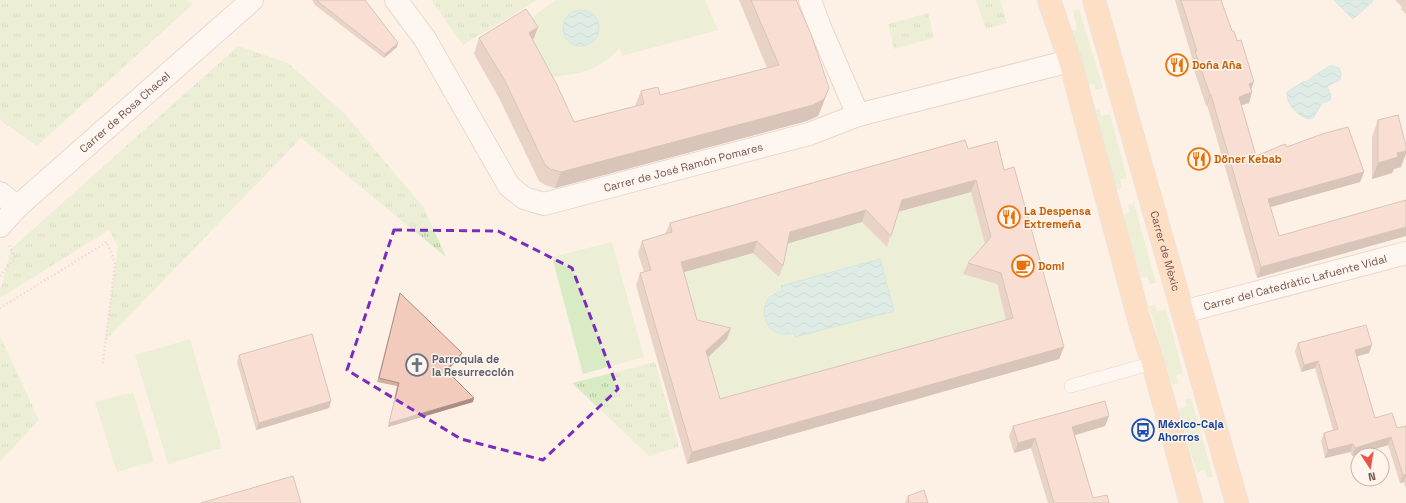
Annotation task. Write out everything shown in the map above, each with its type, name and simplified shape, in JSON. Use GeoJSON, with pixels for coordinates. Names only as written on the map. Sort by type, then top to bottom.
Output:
{"type":"FeatureCollection","features":[{"type":"Feature","properties":{"kind":"main road"},"geometry":{"type":"LineString","coordinates":[[1049,0],[1070,61],[1136,308],[1153,363],[1191,503]]}},
{"type":"Feature","properties":{"kind":"main road","name":"Carrer de Mèxic"},"geometry":{"type":"LineString","coordinates":[[1094,0],[1237,503]]}},
{"type":"Feature","properties":{"kind":"street","name":"Carrer de Rosa Chacel"},"geometry":{"type":"LineString","coordinates":[[3,233],[17,207],[252,0]]}},
{"type":"Feature","properties":{"kind":"street","name":"Carrer de José Ramón Pomares"},"geometry":{"type":"LineString","coordinates":[[396,0],[425,39],[509,186],[524,198],[544,204],[809,134],[858,115],[1070,61]]}},
{"type":"Feature","properties":{"kind":"street"},"geometry":{"type":"LineString","coordinates":[[810,0],[819,25],[858,115]]}},
{"type":"Feature","properties":{"kind":"street"},"geometry":{"type":"LineString","coordinates":[[0,193],[17,207]]}},
{"type":"Feature","properties":{"kind":"street","name":"Carrer del Catedràtic Lafuente Vidal"},"geometry":{"type":"LineString","coordinates":[[1183,312],[1406,253]]}},
{"type":"Feature","properties":{"kind":"lane"},"geometry":{"type":"LineString","coordinates":[[1070,386],[1153,363]]}},
{"type":"Feature","properties":{"kind":"path"},"geometry":{"type":"LineString","coordinates":[[0,276],[15,258],[3,233]]}},
{"type":"Feature","properties":{"kind":"path"},"geometry":{"type":"LineString","coordinates":[[0,308],[107,242],[115,264],[103,363]]}},
{"type":"Feature","properties":{"kind":"highlighted area"},"geometry":{"type":"Polygon","coordinates":[[[394,230],[498,231],[572,268],[618,389],[543,460],[461,439],[347,370],[394,230]]]}},
{"type":"Feature","properties":{"kind":"green space"},"geometry":{"type":"Polygon","coordinates":[[[0,0],[187,0],[193,4],[37,146],[0,120],[0,0]]]}},
{"type":"Feature","properties":{"kind":"green space"},"geometry":{"type":"Polygon","coordinates":[[[431,0],[537,0],[463,45],[431,0]]]}},
{"type":"Feature","properties":{"kind":"green space"},"geometry":{"type":"Polygon","coordinates":[[[556,0],[705,0],[718,30],[622,56],[620,48],[605,61],[590,70],[553,77],[521,25],[556,0]]]}},
{"type":"Feature","properties":{"kind":"green space"},"geometry":{"type":"Polygon","coordinates":[[[976,0],[1000,0],[1007,23],[986,29],[976,0]]]}},
{"type":"Feature","properties":{"kind":"green space"},"geometry":{"type":"Polygon","coordinates":[[[1079,9],[1103,88],[1095,90],[1094,84],[1087,85],[1071,31],[1077,29],[1073,11],[1079,9]]]}},
{"type":"Feature","properties":{"kind":"green space"},"geometry":{"type":"Polygon","coordinates":[[[928,13],[934,38],[894,49],[888,24],[928,13]]]}},
{"type":"Feature","properties":{"kind":"green space"},"geometry":{"type":"Polygon","coordinates":[[[238,46],[288,63],[345,114],[424,208],[446,257],[301,138],[105,341],[118,247],[109,230],[0,298],[0,292],[11,249],[238,46]]]}},
{"type":"Feature","properties":{"kind":"green space"},"geometry":{"type":"Polygon","coordinates":[[[1099,109],[1101,116],[1110,114],[1127,178],[1120,179],[1122,188],[1116,190],[1093,111],[1099,109]]]}},
{"type":"Feature","properties":{"kind":"green space"},"geometry":{"type":"Polygon","coordinates":[[[971,192],[1009,330],[715,411],[698,349],[707,342],[677,274],[971,192]]]}},
{"type":"Feature","properties":{"kind":"green space"},"geometry":{"type":"Polygon","coordinates":[[[1134,203],[1156,283],[1150,284],[1147,276],[1141,278],[1121,215],[1130,212],[1128,205],[1134,203]]]}},
{"type":"Feature","properties":{"kind":"green space"},"geometry":{"type":"Polygon","coordinates":[[[612,242],[644,357],[583,374],[552,257],[612,242]]]}},
{"type":"Feature","properties":{"kind":"green space"},"geometry":{"type":"Polygon","coordinates":[[[1155,305],[1157,311],[1166,309],[1183,373],[1176,375],[1178,383],[1172,385],[1149,306],[1155,305]]]}},
{"type":"Feature","properties":{"kind":"green space"},"geometry":{"type":"Polygon","coordinates":[[[0,336],[39,420],[0,462],[0,336]]]}},
{"type":"Feature","properties":{"kind":"green space"},"geometry":{"type":"Polygon","coordinates":[[[190,339],[222,448],[168,464],[135,355],[190,339]]]}},
{"type":"Feature","properties":{"kind":"green space"},"geometry":{"type":"Polygon","coordinates":[[[655,362],[679,447],[649,456],[572,383],[655,362]]]}},
{"type":"Feature","properties":{"kind":"green space"},"geometry":{"type":"Polygon","coordinates":[[[133,392],[154,461],[117,472],[95,402],[133,392]]]}},
{"type":"Feature","properties":{"kind":"green space"},"geometry":{"type":"Polygon","coordinates":[[[1191,398],[1213,477],[1207,478],[1204,470],[1197,473],[1178,409],[1187,406],[1185,400],[1191,398]]]}},
{"type":"Feature","properties":{"kind":"water"},"geometry":{"type":"Polygon","coordinates":[[[1334,0],[1372,0],[1373,1],[1353,19],[1334,0]]]}},
{"type":"Feature","properties":{"kind":"water"},"geometry":{"type":"Polygon","coordinates":[[[585,10],[594,15],[598,21],[598,35],[594,41],[585,46],[577,46],[568,41],[564,35],[563,24],[568,15],[574,11],[585,10]]]}},
{"type":"Feature","properties":{"kind":"water"},"geometry":{"type":"Polygon","coordinates":[[[1329,66],[1339,68],[1341,74],[1340,80],[1327,86],[1331,96],[1330,100],[1322,103],[1313,118],[1305,118],[1290,105],[1287,92],[1329,66]]]}},
{"type":"Feature","properties":{"kind":"water"},"geometry":{"type":"Polygon","coordinates":[[[880,259],[894,311],[795,337],[794,333],[778,333],[769,327],[766,322],[764,311],[767,300],[771,296],[783,291],[781,286],[880,259]]]}},
{"type":"Feature","properties":{"kind":"building"},"geometry":{"type":"Polygon","coordinates":[[[316,0],[365,0],[398,43],[385,54],[316,0]]]}},
{"type":"Feature","properties":{"kind":"building"},"geometry":{"type":"Polygon","coordinates":[[[751,0],[796,0],[811,34],[829,88],[824,99],[813,105],[561,172],[550,169],[545,165],[505,81],[479,38],[526,9],[538,27],[529,33],[556,83],[574,122],[644,104],[641,91],[658,87],[660,95],[779,65],[751,0]]]}},
{"type":"Feature","properties":{"kind":"building"},"geometry":{"type":"Polygon","coordinates":[[[1181,0],[1221,0],[1237,41],[1241,40],[1254,82],[1249,84],[1252,92],[1239,97],[1256,156],[1285,144],[1287,147],[1322,134],[1348,127],[1364,172],[1268,199],[1279,236],[1406,200],[1406,227],[1261,267],[1211,95],[1195,51],[1197,51],[1181,0]]]}},
{"type":"Feature","properties":{"kind":"building"},"geometry":{"type":"Polygon","coordinates":[[[1398,115],[1406,151],[1397,153],[1398,157],[1378,163],[1378,120],[1398,115]]]}},
{"type":"Feature","properties":{"kind":"building"},"geometry":{"type":"Polygon","coordinates":[[[965,140],[968,149],[997,141],[1004,170],[1014,167],[1064,347],[692,452],[640,273],[651,270],[642,241],[672,232],[670,223],[965,140]],[[976,180],[902,200],[891,236],[866,210],[790,232],[783,266],[757,241],[681,262],[697,320],[731,328],[706,351],[720,399],[1013,318],[1001,273],[968,263],[991,237],[976,180]]]}},
{"type":"Feature","properties":{"kind":"building","name":"Parroquia de la Resurrección"},"geometry":{"type":"Polygon","coordinates":[[[400,293],[462,353],[446,370],[474,398],[389,423],[399,383],[379,378],[400,293]]]}},
{"type":"Feature","properties":{"kind":"building"},"geometry":{"type":"Polygon","coordinates":[[[1366,325],[1372,345],[1355,350],[1375,418],[1392,413],[1397,428],[1406,426],[1406,475],[1403,475],[1391,437],[1358,447],[1354,447],[1353,444],[1328,450],[1324,433],[1338,429],[1318,361],[1304,365],[1298,343],[1366,325]]]}},
{"type":"Feature","properties":{"kind":"building"},"geometry":{"type":"Polygon","coordinates":[[[312,334],[331,401],[259,423],[239,355],[312,334]]]}},
{"type":"Feature","properties":{"kind":"building"},"geometry":{"type":"Polygon","coordinates":[[[1105,401],[1109,416],[1072,427],[1093,498],[1107,495],[1109,503],[1054,503],[1035,438],[1018,443],[1013,426],[1105,401]]]}},
{"type":"Feature","properties":{"kind":"building"},"geometry":{"type":"Polygon","coordinates":[[[293,476],[301,503],[201,503],[293,476]]]}},
{"type":"Feature","properties":{"kind":"building"},"geometry":{"type":"Polygon","coordinates":[[[924,490],[928,503],[909,503],[908,496],[924,490]]]}},
{"type":"Feature","properties":{"kind":"place","name":"Doña Aña"},"geometry":{"type":"Point","coordinates":[1177,65]}},
{"type":"Feature","properties":{"kind":"place","name":"Döner Kebab"},"geometry":{"type":"Point","coordinates":[1199,159]}},
{"type":"Feature","properties":{"kind":"place","name":"La Despensa Extremeña"},"geometry":{"type":"Point","coordinates":[1009,217]}},
{"type":"Feature","properties":{"kind":"place","name":"Domi"},"geometry":{"type":"Point","coordinates":[1023,266]}},
{"type":"Feature","properties":{"kind":"place","name":"Parroquia de la Resurrección"},"geometry":{"type":"Point","coordinates":[417,365]}},
{"type":"Feature","properties":{"kind":"place","name":"México-Caja Ahorros"},"geometry":{"type":"Point","coordinates":[1143,430]}}]}
